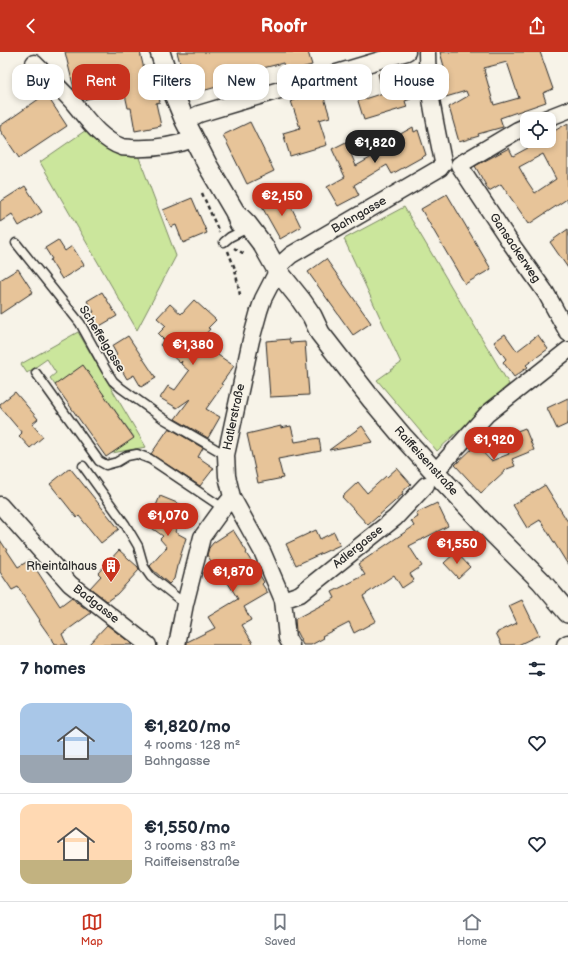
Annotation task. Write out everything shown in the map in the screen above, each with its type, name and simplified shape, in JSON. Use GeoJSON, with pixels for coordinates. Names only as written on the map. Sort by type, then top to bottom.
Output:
{"type":"FeatureCollection","features":[{"type":"Feature","properties":{"kind":"street"},"geometry":{"type":"LineString","coordinates":[[160,52],[171,87],[194,140],[235,212],[242,231],[253,251],[276,274]]}},
{"type":"Feature","properties":{"kind":"street"},"geometry":{"type":"LineString","coordinates":[[185,121],[199,114],[406,52]]}},
{"type":"Feature","properties":{"kind":"street"},"geometry":{"type":"LineString","coordinates":[[427,52],[432,104],[443,164],[459,165],[520,129]]}},
{"type":"Feature","properties":{"kind":"street"},"geometry":{"type":"LineString","coordinates":[[34,63],[70,98],[94,128],[108,140],[122,147],[141,148],[167,146],[194,140]]}},
{"type":"Feature","properties":{"kind":"street"},"geometry":{"type":"LineString","coordinates":[[556,115],[568,110]]}},
{"type":"Feature","properties":{"kind":"street","name":"Bahngasse"},"geometry":{"type":"LineString","coordinates":[[276,274],[281,264],[291,255],[440,168],[443,164]]}},
{"type":"Feature","properties":{"kind":"street","name":"Gansackerweg"},"geometry":{"type":"LineString","coordinates":[[459,165],[546,294],[568,333]]}},
{"type":"Feature","properties":{"kind":"street"},"geometry":{"type":"LineString","coordinates":[[235,212],[247,224],[263,245],[276,274]]}},
{"type":"Feature","properties":{"kind":"street","name":"Raiffeisenstraße"},"geometry":{"type":"LineString","coordinates":[[276,274],[286,300],[302,320],[320,334],[404,438],[430,479],[486,527],[541,581],[568,613]]}},
{"type":"Feature","properties":{"kind":"street","name":"Hatlerstraße"},"geometry":{"type":"LineString","coordinates":[[276,274],[263,299],[251,340],[226,455],[227,502],[262,551],[283,600],[284,643]]}},
{"type":"Feature","properties":{"kind":"street","name":"Adlergasse"},"geometry":{"type":"LineString","coordinates":[[283,600],[300,594],[395,518],[487,414],[568,350]]}},
{"type":"Feature","properties":{"kind":"street"},"geometry":{"type":"LineString","coordinates":[[177,645],[185,604],[202,537],[227,502]]}},
{"type":"Feature","properties":{"kind":"street","name":"Badgasse"},"geometry":{"type":"LineString","coordinates":[[0,505],[70,584],[148,645]]}},
{"type":"Feature","properties":{"kind":"street","name":"Raiffeisenstraße"},"geometry":{"type":"LineString","coordinates":[[541,581],[568,599]]}},
{"type":"Feature","properties":{"kind":"lane"},"geometry":{"type":"LineString","coordinates":[[224,242],[242,231]]}},
{"type":"Feature","properties":{"kind":"lane","name":"Scheffelgasse"},"geometry":{"type":"LineString","coordinates":[[16,243],[80,323],[113,381],[120,388],[164,419],[226,455]]}},
{"type":"Feature","properties":{"kind":"lane"},"geometry":{"type":"LineString","coordinates":[[36,373],[99,461],[106,465],[117,462],[127,456],[137,454],[150,459],[227,502]]}},
{"type":"Feature","properties":{"kind":"lane"},"geometry":{"type":"LineString","coordinates":[[83,466],[125,524],[138,546],[144,567],[151,577],[185,604]]}},
{"type":"Feature","properties":{"kind":"green space"},"geometry":{"type":"Polygon","coordinates":[[[89,128],[138,155],[176,256],[137,330],[40,162],[89,128]]]}},
{"type":"Feature","properties":{"kind":"green space"},"geometry":{"type":"Polygon","coordinates":[[[404,207],[509,384],[437,451],[377,380],[401,363],[344,239],[404,207]]]}},
{"type":"Feature","properties":{"kind":"green space"},"geometry":{"type":"Polygon","coordinates":[[[78,332],[146,447],[112,453],[134,437],[83,366],[55,385],[50,378],[56,373],[47,359],[27,373],[21,364],[78,332]]]}},
{"type":"Feature","properties":{"kind":"building"},"geometry":{"type":"Polygon","coordinates":[[[65,52],[140,52],[143,64],[138,64],[138,100],[160,100],[160,102],[156,103],[161,126],[135,131],[131,108],[128,108],[126,100],[130,100],[130,64],[72,64],[72,81],[65,52]]]}},
{"type":"Feature","properties":{"kind":"building"},"geometry":{"type":"Polygon","coordinates":[[[177,52],[308,52],[312,64],[283,63],[269,66],[269,64],[213,64],[213,88],[205,90],[205,64],[180,64],[177,52]]]}},
{"type":"Feature","properties":{"kind":"building"},"geometry":{"type":"Polygon","coordinates":[[[440,52],[540,52],[553,89],[543,93],[546,102],[500,118],[503,127],[478,134],[479,136],[459,142],[449,107],[468,96],[466,91],[449,96],[449,64],[443,64],[440,52]],[[507,62],[484,68],[494,105],[519,98],[507,62]]]}},
{"type":"Feature","properties":{"kind":"building"},"geometry":{"type":"Polygon","coordinates":[[[380,94],[380,100],[408,100],[405,101],[407,107],[364,120],[358,101],[372,100],[372,97],[380,94]]]}},
{"type":"Feature","properties":{"kind":"building"},"geometry":{"type":"Polygon","coordinates":[[[37,100],[50,100],[67,126],[19,158],[0,130],[0,126],[37,100]]]}},
{"type":"Feature","properties":{"kind":"building"},"geometry":{"type":"Polygon","coordinates":[[[325,100],[330,117],[319,120],[327,145],[290,156],[283,133],[300,128],[291,101],[325,100]]]}},
{"type":"Feature","properties":{"kind":"building"},"geometry":{"type":"Polygon","coordinates":[[[250,122],[274,171],[247,184],[223,135],[250,122]]]}},
{"type":"Feature","properties":{"kind":"building"},"geometry":{"type":"Polygon","coordinates":[[[568,123],[568,202],[567,199],[529,224],[501,184],[489,191],[475,166],[509,148],[513,156],[528,148],[556,148],[556,130],[568,123]],[[543,154],[519,167],[535,193],[556,179],[543,154]]]}},
{"type":"Feature","properties":{"kind":"building"},"geometry":{"type":"Polygon","coordinates":[[[413,127],[414,132],[418,130],[426,155],[392,174],[387,165],[354,185],[359,195],[338,206],[327,187],[345,177],[332,149],[346,142],[356,166],[398,142],[395,137],[413,127]]]}},
{"type":"Feature","properties":{"kind":"building"},"geometry":{"type":"Polygon","coordinates":[[[25,186],[42,212],[19,226],[12,214],[0,222],[0,202],[25,186]]]}},
{"type":"Feature","properties":{"kind":"building"},"geometry":{"type":"Polygon","coordinates":[[[285,194],[301,227],[280,239],[262,207],[285,194]]]}},
{"type":"Feature","properties":{"kind":"building"},"geometry":{"type":"Polygon","coordinates":[[[447,194],[491,269],[465,284],[421,209],[447,194]]]}},
{"type":"Feature","properties":{"kind":"building"},"geometry":{"type":"Polygon","coordinates":[[[192,198],[207,233],[183,243],[176,225],[171,227],[163,210],[192,198]]]}},
{"type":"Feature","properties":{"kind":"building"},"geometry":{"type":"Polygon","coordinates":[[[568,229],[568,268],[550,242],[568,229]]]}},
{"type":"Feature","properties":{"kind":"building"},"geometry":{"type":"Polygon","coordinates":[[[58,240],[65,251],[72,246],[84,265],[62,279],[50,260],[52,259],[45,248],[58,240]]]}},
{"type":"Feature","properties":{"kind":"building"},"geometry":{"type":"Polygon","coordinates":[[[326,259],[371,323],[353,335],[308,272],[326,259]]]}},
{"type":"Feature","properties":{"kind":"building"},"geometry":{"type":"Polygon","coordinates":[[[18,269],[33,292],[0,314],[0,280],[18,269]]]}},
{"type":"Feature","properties":{"kind":"building"},"geometry":{"type":"Polygon","coordinates":[[[102,292],[117,316],[98,327],[90,314],[94,312],[87,301],[102,292]]]}},
{"type":"Feature","properties":{"kind":"building"},"geometry":{"type":"Polygon","coordinates":[[[194,300],[216,320],[208,328],[210,329],[199,342],[234,366],[206,409],[220,417],[208,438],[175,419],[190,399],[177,408],[160,398],[168,386],[175,390],[189,371],[181,364],[182,361],[180,363],[160,345],[164,340],[158,334],[166,326],[157,318],[170,304],[181,314],[194,300]]]}},
{"type":"Feature","properties":{"kind":"building"},"geometry":{"type":"Polygon","coordinates":[[[505,334],[517,351],[538,335],[548,349],[526,365],[528,367],[514,377],[503,362],[506,359],[494,342],[505,334]]]}},
{"type":"Feature","properties":{"kind":"building"},"geometry":{"type":"Polygon","coordinates":[[[128,336],[156,378],[141,387],[134,375],[127,379],[114,357],[117,355],[112,346],[128,336]]]}},
{"type":"Feature","properties":{"kind":"building"},"geometry":{"type":"Polygon","coordinates":[[[289,339],[290,343],[305,342],[309,395],[270,397],[266,341],[289,339]]]}},
{"type":"Feature","properties":{"kind":"building"},"geometry":{"type":"Polygon","coordinates":[[[83,365],[134,438],[106,457],[55,385],[83,365]]]}},
{"type":"Feature","properties":{"kind":"building"},"geometry":{"type":"Polygon","coordinates":[[[15,392],[38,419],[32,424],[43,437],[30,448],[19,436],[22,433],[0,407],[0,404],[15,392]]]}},
{"type":"Feature","properties":{"kind":"building"},"geometry":{"type":"Polygon","coordinates":[[[568,398],[568,424],[557,429],[547,408],[568,398]]]}},
{"type":"Feature","properties":{"kind":"building"},"geometry":{"type":"Polygon","coordinates":[[[281,426],[281,428],[291,426],[295,442],[319,438],[321,451],[278,459],[283,478],[258,483],[247,434],[281,426]]]}},
{"type":"Feature","properties":{"kind":"building"},"geometry":{"type":"Polygon","coordinates":[[[362,426],[373,442],[329,450],[362,426]]]}},
{"type":"Feature","properties":{"kind":"building"},"geometry":{"type":"Polygon","coordinates":[[[169,428],[203,448],[198,457],[214,468],[200,486],[151,454],[169,428]]]}},
{"type":"Feature","properties":{"kind":"building"},"geometry":{"type":"Polygon","coordinates":[[[525,428],[534,450],[512,459],[515,466],[507,469],[481,493],[455,465],[476,445],[491,461],[509,454],[502,437],[525,428]]]}},
{"type":"Feature","properties":{"kind":"building"},"geometry":{"type":"Polygon","coordinates":[[[70,468],[119,529],[101,543],[79,516],[77,518],[50,484],[70,468]]]}},
{"type":"Feature","properties":{"kind":"building"},"geometry":{"type":"Polygon","coordinates":[[[397,468],[411,484],[402,492],[403,494],[368,525],[342,497],[358,482],[367,493],[397,468]]]}},
{"type":"Feature","properties":{"kind":"building"},"geometry":{"type":"Polygon","coordinates":[[[545,485],[568,522],[568,565],[541,521],[540,520],[527,528],[513,505],[545,485]]]}},
{"type":"Feature","properties":{"kind":"building"},"geometry":{"type":"Polygon","coordinates":[[[160,496],[187,507],[175,532],[186,538],[174,579],[169,584],[150,566],[167,547],[160,539],[163,536],[146,524],[151,518],[160,496]]]}},
{"type":"Feature","properties":{"kind":"building"},"geometry":{"type":"Polygon","coordinates":[[[437,503],[448,526],[409,546],[422,566],[410,574],[414,580],[402,588],[394,575],[363,596],[376,621],[354,633],[349,622],[322,636],[324,638],[311,645],[303,645],[296,631],[295,619],[335,598],[332,592],[365,575],[358,564],[414,526],[411,521],[418,517],[416,513],[437,503]]]}},
{"type":"Feature","properties":{"kind":"building"},"geometry":{"type":"Polygon","coordinates":[[[233,530],[264,582],[262,584],[268,593],[244,607],[251,620],[242,625],[254,645],[187,645],[187,642],[215,628],[208,617],[238,599],[221,572],[219,573],[207,555],[209,548],[213,543],[233,530]]]}},
{"type":"Feature","properties":{"kind":"building"},"geometry":{"type":"Polygon","coordinates":[[[316,530],[320,539],[334,532],[340,545],[296,565],[286,544],[316,530]]]}},
{"type":"Feature","properties":{"kind":"building"},"geometry":{"type":"Polygon","coordinates":[[[0,540],[18,567],[30,560],[60,606],[72,597],[77,603],[91,613],[62,634],[67,645],[54,645],[39,621],[40,620],[18,587],[12,590],[0,572],[0,540]]]}},
{"type":"Feature","properties":{"kind":"building","name":"Rheintalhaus"},"geometry":{"type":"Polygon","coordinates":[[[119,550],[138,567],[139,570],[117,594],[107,601],[90,588],[101,576],[98,573],[119,550]]]}},
{"type":"Feature","properties":{"kind":"building"},"geometry":{"type":"Polygon","coordinates":[[[456,552],[470,567],[458,578],[444,563],[456,552]]]}},
{"type":"Feature","properties":{"kind":"building"},"geometry":{"type":"Polygon","coordinates":[[[522,600],[539,635],[518,645],[502,645],[496,633],[517,623],[509,606],[522,600]]]}},
{"type":"Feature","properties":{"kind":"building"},"geometry":{"type":"Polygon","coordinates":[[[107,625],[128,641],[132,645],[88,645],[107,625]]]}},
{"type":"Feature","properties":{"kind":"place","name":"Rheintalhaus"},"geometry":{"type":"Point","coordinates":[111,583]}}]}
